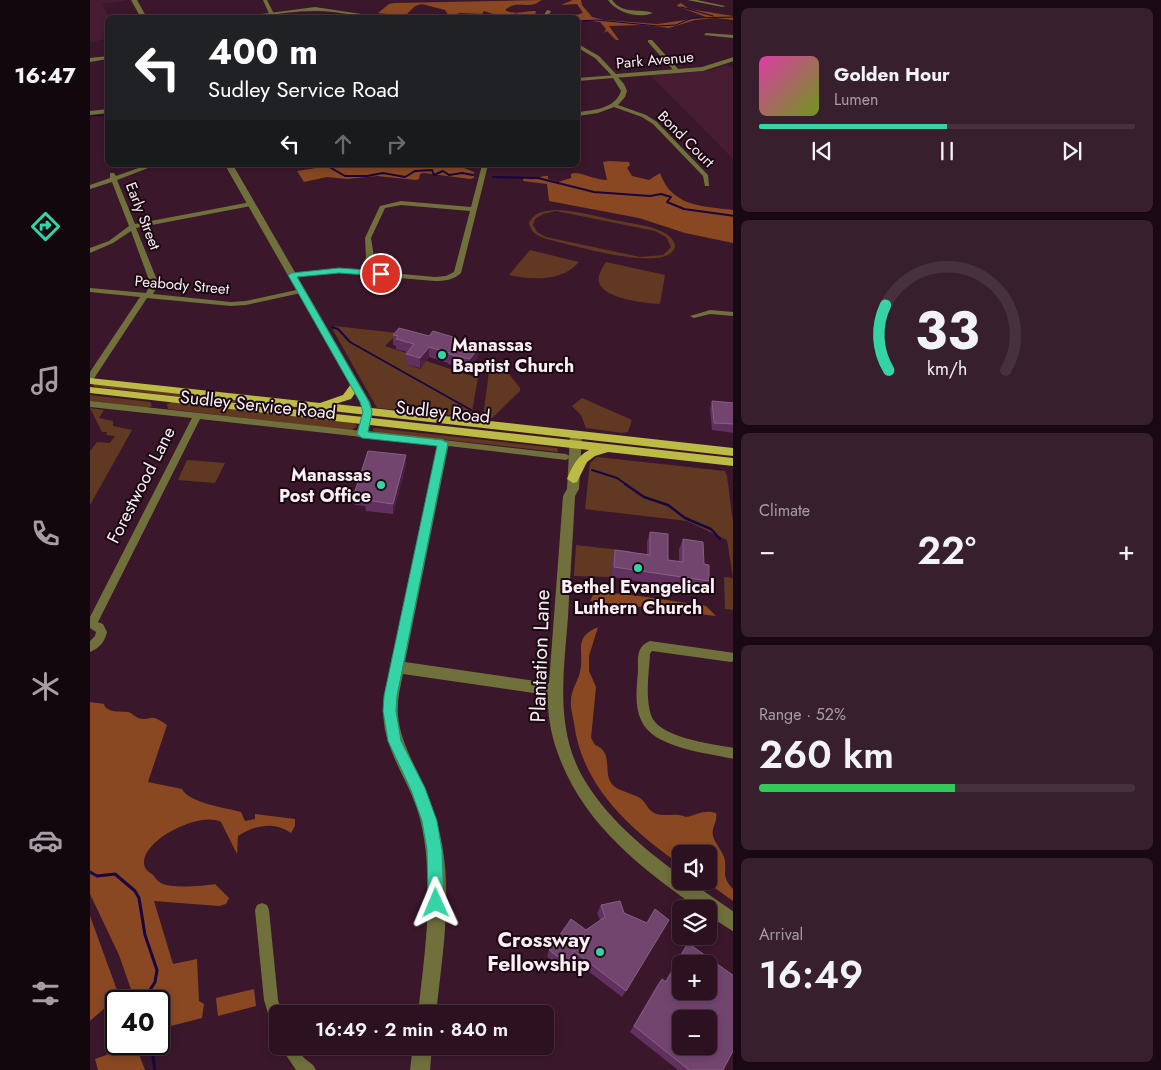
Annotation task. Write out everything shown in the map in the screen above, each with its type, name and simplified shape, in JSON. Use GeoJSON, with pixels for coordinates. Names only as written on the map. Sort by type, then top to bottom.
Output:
{"type":"FeatureCollection","features":[{"type":"Feature","properties":{"kind":"main road","name":"Sudley Road"},"geometry":{"type":"LineString","coordinates":[[90,379],[309,405],[367,416]]}},
{"type":"Feature","properties":{"kind":"main road"},"geometry":{"type":"LineString","coordinates":[[309,405],[343,399],[356,386]]}},
{"type":"Feature","properties":{"kind":"main road","name":"Sudley Road"},"geometry":{"type":"LineString","coordinates":[[90,390],[367,416],[572,439],[733,452]]}},
{"type":"Feature","properties":{"kind":"main road","name":"Sudley Road"},"geometry":{"type":"LineString","coordinates":[[572,439],[625,450],[733,462]]}},
{"type":"Feature","properties":{"kind":"main road"},"geometry":{"type":"LineString","coordinates":[[573,479],[580,463],[588,453],[600,450],[625,450]]}},
{"type":"Feature","properties":{"kind":"street"},"geometry":{"type":"LineString","coordinates":[[134,0],[142,15]]}},
{"type":"Feature","properties":{"kind":"street"},"geometry":{"type":"LineString","coordinates":[[265,0],[272,15],[315,9],[360,15]]}},
{"type":"Feature","properties":{"kind":"street"},"geometry":{"type":"LineString","coordinates":[[610,0],[613,5],[623,10],[651,13]]}},
{"type":"Feature","properties":{"kind":"street"},"geometry":{"type":"LineString","coordinates":[[689,0],[723,6]]}},
{"type":"Feature","properties":{"kind":"street"},"geometry":{"type":"LineString","coordinates":[[546,15],[549,11]]}},
{"type":"Feature","properties":{"kind":"street"},"geometry":{"type":"LineString","coordinates":[[706,34],[733,37]]}},
{"type":"Feature","properties":{"kind":"street"},"geometry":{"type":"LineString","coordinates":[[650,40],[677,71]]}},
{"type":"Feature","properties":{"kind":"street"},"geometry":{"type":"LineString","coordinates":[[580,47],[597,57],[621,84],[624,91],[620,100],[613,105],[580,114]]}},
{"type":"Feature","properties":{"kind":"street"},"geometry":{"type":"LineString","coordinates":[[90,60],[105,58]]}},
{"type":"Feature","properties":{"kind":"street","name":"Park Avenue"},"geometry":{"type":"LineString","coordinates":[[580,79],[703,69],[733,59]]}},
{"type":"Feature","properties":{"kind":"street","name":"Bond Court"},"geometry":{"type":"LineString","coordinates":[[613,105],[655,122],[706,176],[707,185]]}},
{"type":"Feature","properties":{"kind":"street"},"geometry":{"type":"LineString","coordinates":[[90,112],[105,111]]}},
{"type":"Feature","properties":{"kind":"street"},"geometry":{"type":"LineString","coordinates":[[90,187],[134,167]]}},
{"type":"Feature","properties":{"kind":"street"},"geometry":{"type":"LineString","coordinates":[[90,182],[146,167]]}},
{"type":"Feature","properties":{"kind":"street"},"geometry":{"type":"LineString","coordinates":[[230,167],[364,402],[367,416],[362,434]]}},
{"type":"Feature","properties":{"kind":"street"},"geometry":{"type":"LineString","coordinates":[[292,275],[325,271],[365,272],[435,279],[445,279],[454,275],[457,272],[484,167]]}},
{"type":"Feature","properties":{"kind":"street","name":"Early Street"},"geometry":{"type":"LineString","coordinates":[[90,379],[153,287],[153,280],[113,176]]}},
{"type":"Feature","properties":{"kind":"street"},"geometry":{"type":"LineString","coordinates":[[365,272],[370,257],[368,238],[382,207],[401,203],[474,209]]}},
{"type":"Feature","properties":{"kind":"street"},"geometry":{"type":"LineString","coordinates":[[90,251],[110,242],[132,227],[251,204]]}},
{"type":"Feature","properties":{"kind":"street","name":"Peabody Street"},"geometry":{"type":"LineString","coordinates":[[90,290],[238,304],[301,291]]}},
{"type":"Feature","properties":{"kind":"street"},"geometry":{"type":"LineString","coordinates":[[694,316],[710,312],[733,314]]}},
{"type":"Feature","properties":{"kind":"street","name":"Sudley Service Road"},"geometry":{"type":"LineString","coordinates":[[154,411],[162,398]]}},
{"type":"Feature","properties":{"kind":"street","name":"Sudley Service Road"},"geometry":{"type":"LineString","coordinates":[[90,404],[566,457]]}},
{"type":"Feature","properties":{"kind":"street","name":"Forestwood Lane"},"geometry":{"type":"LineString","coordinates":[[90,647],[98,642],[102,635],[101,629],[91,624],[196,416]]}},
{"type":"Feature","properties":{"kind":"street","name":"Plantation Lane"},"geometry":{"type":"LineString","coordinates":[[569,496],[564,487],[566,457],[572,439]]}},
{"type":"Feature","properties":{"kind":"street","name":"Plantation Lane"},"geometry":{"type":"LineString","coordinates":[[572,439],[573,489],[569,496],[556,690],[556,720],[560,740],[573,776],[595,809],[615,833],[640,856],[733,922]]}},
{"type":"Feature","properties":{"kind":"street"},"geometry":{"type":"LineString","coordinates":[[428,1005],[436,916],[435,850],[422,799],[401,757],[391,726],[391,696],[442,443]]}},
{"type":"Feature","properties":{"kind":"street"},"geometry":{"type":"LineString","coordinates":[[731,657],[650,646],[644,652],[644,704],[645,718],[648,724],[660,735],[733,754]]}},
{"type":"Feature","properties":{"kind":"street"},"geometry":{"type":"LineString","coordinates":[[397,666],[556,690]]}},
{"type":"Feature","properties":{"kind":"street"},"geometry":{"type":"LineString","coordinates":[[262,910],[272,1005]]}},
{"type":"Feature","properties":{"kind":"street"},"geometry":{"type":"LineString","coordinates":[[293,1055],[299,1063],[308,1070]]}},
{"type":"Feature","properties":{"kind":"street"},"geometry":{"type":"LineString","coordinates":[[420,1070],[422,1055]]}},
{"type":"Feature","properties":{"kind":"shaded area"},"geometry":{"type":"Polygon","coordinates":[[[90,0],[129,0],[102,4],[108,15],[105,15],[105,39],[90,42],[90,0]]]}},
{"type":"Feature","properties":{"kind":"shaded area"},"geometry":{"type":"Polygon","coordinates":[[[542,0],[531,5],[512,6],[505,10],[517,13],[536,11],[535,15],[497,14],[484,11],[482,14],[460,13],[448,15],[445,10],[422,4],[415,6],[406,15],[378,13],[389,4],[542,0]]]}},
{"type":"Feature","properties":{"kind":"shaded area"},"geometry":{"type":"Polygon","coordinates":[[[573,0],[581,0],[582,5],[592,17],[604,20],[657,24],[706,17],[677,6],[681,3],[689,9],[733,16],[733,20],[716,18],[695,20],[669,28],[643,25],[609,26],[619,40],[616,40],[607,31],[604,33],[606,29],[600,22],[584,20],[580,23],[580,15],[576,15],[583,13],[577,4],[561,5],[573,0]]]}},
{"type":"Feature","properties":{"kind":"shaded area"},"geometry":{"type":"Polygon","coordinates":[[[726,65],[733,68],[733,159],[650,75],[709,71],[726,65]]]}},
{"type":"Feature","properties":{"kind":"shaded area"},"geometry":{"type":"Polygon","coordinates":[[[603,162],[629,162],[630,165],[627,168],[632,176],[649,180],[660,173],[672,193],[689,203],[733,210],[733,243],[685,233],[639,218],[549,201],[547,184],[523,181],[524,178],[535,179],[548,176],[548,179],[558,182],[571,178],[571,174],[575,173],[607,180],[603,162]]]}},
{"type":"Feature","properties":{"kind":"shaded area"},"geometry":{"type":"Polygon","coordinates":[[[322,167],[461,167],[474,172],[474,178],[424,173],[420,174],[419,179],[416,180],[377,176],[347,179],[327,177],[304,182],[297,171],[322,167]]]}},
{"type":"Feature","properties":{"kind":"shaded area"},"geometry":{"type":"Polygon","coordinates":[[[551,210],[579,212],[653,228],[671,238],[675,246],[672,252],[663,257],[649,258],[613,255],[546,239],[534,232],[529,223],[537,214],[551,210]],[[556,211],[543,214],[535,219],[533,225],[537,232],[546,237],[640,257],[663,255],[671,247],[666,237],[655,231],[556,211]]]}},
{"type":"Feature","properties":{"kind":"shaded area"},"geometry":{"type":"Polygon","coordinates":[[[530,250],[579,262],[572,269],[564,273],[546,278],[527,278],[509,275],[530,250]]]}},
{"type":"Feature","properties":{"kind":"shaded area"},"geometry":{"type":"Polygon","coordinates":[[[606,262],[665,275],[660,304],[620,298],[610,294],[599,281],[600,272],[606,262]]]}},
{"type":"Feature","properties":{"kind":"shaded area"},"geometry":{"type":"Polygon","coordinates":[[[334,326],[398,333],[385,346],[413,355],[407,364],[420,369],[426,361],[478,378],[471,417],[377,408],[333,330],[334,326]]]}},
{"type":"Feature","properties":{"kind":"shaded area"},"geometry":{"type":"Polygon","coordinates":[[[496,362],[501,364],[520,388],[520,391],[492,418],[483,417],[490,364],[496,362]]]}},
{"type":"Feature","properties":{"kind":"shaded area"},"geometry":{"type":"Polygon","coordinates":[[[93,385],[301,407],[283,408],[95,387],[93,385]]]}},
{"type":"Feature","properties":{"kind":"shaded area"},"geometry":{"type":"Polygon","coordinates":[[[90,395],[150,402],[152,406],[147,408],[90,401],[90,395]]]}},
{"type":"Feature","properties":{"kind":"shaded area"},"geometry":{"type":"Polygon","coordinates":[[[582,398],[632,420],[628,432],[622,433],[586,428],[581,415],[572,406],[582,398]]]}},
{"type":"Feature","properties":{"kind":"shaded area"},"geometry":{"type":"Polygon","coordinates":[[[172,402],[354,423],[357,426],[352,430],[347,430],[168,409],[167,404],[172,402]]]}},
{"type":"Feature","properties":{"kind":"shaded area"},"geometry":{"type":"Polygon","coordinates":[[[90,408],[104,410],[99,418],[113,421],[113,426],[132,430],[90,505],[90,451],[97,442],[110,443],[115,436],[106,435],[107,432],[102,432],[90,408]]]}},
{"type":"Feature","properties":{"kind":"shaded area"},"geometry":{"type":"Polygon","coordinates":[[[374,428],[557,448],[558,452],[375,432],[372,430],[374,428]]]}},
{"type":"Feature","properties":{"kind":"shaded area"},"geometry":{"type":"Polygon","coordinates":[[[597,457],[725,471],[733,522],[733,578],[727,540],[687,521],[585,509],[590,463],[597,457]]]}},
{"type":"Feature","properties":{"kind":"shaded area"},"geometry":{"type":"Polygon","coordinates":[[[187,460],[225,463],[215,483],[178,480],[187,460]]]}},
{"type":"Feature","properties":{"kind":"shaded area"},"geometry":{"type":"Polygon","coordinates":[[[576,545],[634,553],[613,560],[611,577],[574,576],[576,545]]]}},
{"type":"Feature","properties":{"kind":"shaded area"},"geometry":{"type":"Polygon","coordinates":[[[724,577],[733,578],[733,610],[725,609],[724,577]]]}},
{"type":"Feature","properties":{"kind":"shaded area"},"geometry":{"type":"Polygon","coordinates":[[[608,593],[706,606],[716,616],[590,601],[593,595],[608,593]]]}},
{"type":"Feature","properties":{"kind":"shaded area"},"geometry":{"type":"Polygon","coordinates":[[[598,627],[589,656],[589,671],[596,687],[591,738],[595,745],[605,753],[608,777],[615,787],[640,798],[656,814],[686,817],[704,812],[716,813],[713,836],[725,861],[725,876],[733,889],[733,901],[717,890],[717,845],[672,845],[672,858],[627,822],[598,787],[587,767],[579,746],[571,709],[571,697],[580,672],[582,641],[590,631],[598,627]]]}},
{"type":"Feature","properties":{"kind":"shaded area"},"geometry":{"type":"Polygon","coordinates":[[[90,702],[104,704],[105,707],[113,711],[129,712],[138,718],[153,718],[167,725],[148,782],[182,789],[192,798],[218,807],[241,812],[245,821],[255,819],[255,814],[295,819],[295,826],[291,833],[278,827],[264,826],[251,829],[238,836],[237,854],[221,822],[200,820],[175,829],[153,845],[146,854],[145,867],[160,882],[166,885],[180,886],[215,884],[229,898],[226,904],[219,906],[154,901],[173,964],[197,959],[199,1001],[204,1004],[202,1018],[170,1026],[170,990],[131,990],[119,955],[90,894],[90,702]]]}},
{"type":"Feature","properties":{"kind":"shaded area"},"geometry":{"type":"Polygon","coordinates":[[[90,916],[117,990],[105,990],[105,1008],[90,1021],[90,916]]]}},
{"type":"Feature","properties":{"kind":"shaded area"},"geometry":{"type":"Polygon","coordinates":[[[254,989],[256,1006],[218,1016],[216,998],[254,989]]]}},
{"type":"Feature","properties":{"kind":"shaded area"},"geometry":{"type":"Polygon","coordinates":[[[106,1055],[139,1055],[145,1070],[98,1070],[95,1059],[106,1055]]]}},
{"type":"Feature","properties":{"kind":"building"},"geometry":{"type":"Polygon","coordinates":[[[399,328],[429,336],[433,331],[453,337],[451,339],[479,347],[470,359],[429,347],[420,358],[406,354],[414,344],[396,339],[398,336],[393,335],[399,328]]]}},
{"type":"Feature","properties":{"kind":"building"},"geometry":{"type":"Polygon","coordinates":[[[712,401],[733,403],[733,424],[714,423],[712,401]]]}},
{"type":"Feature","properties":{"kind":"building","name":"Manassas Post Office"},"geometry":{"type":"Polygon","coordinates":[[[368,451],[406,455],[393,504],[365,500],[366,496],[354,494],[368,451]]]}},
{"type":"Feature","properties":{"kind":"building"},"geometry":{"type":"Polygon","coordinates":[[[650,532],[668,534],[668,560],[683,562],[683,539],[703,542],[704,564],[709,565],[709,581],[614,567],[615,550],[650,555],[650,532]]]}},
{"type":"Feature","properties":{"kind":"building","name":"Crossway Fellowship"},"geometry":{"type":"Polygon","coordinates":[[[620,901],[624,913],[647,923],[655,909],[669,920],[626,991],[574,951],[566,963],[549,950],[571,919],[586,930],[605,917],[601,905],[620,901]]]}},
{"type":"Feature","properties":{"kind":"building"},"geometry":{"type":"Polygon","coordinates":[[[687,945],[691,945],[705,955],[681,955],[687,945]]]}},
{"type":"Feature","properties":{"kind":"building"},"geometry":{"type":"Polygon","coordinates":[[[717,964],[733,975],[733,1051],[723,1070],[689,1070],[634,1026],[662,979],[666,982],[672,971],[672,1000],[717,1000],[717,964]]]}},
{"type":"Feature","properties":{"kind":"waterway"},"geometry":{"type":"LineString","coordinates":[[681,7],[713,16]]}},
{"type":"Feature","properties":{"kind":"waterway"},"geometry":{"type":"LineString","coordinates":[[515,14],[521,15]]}},
{"type":"Feature","properties":{"kind":"waterway"},"geometry":{"type":"LineString","coordinates":[[580,21],[597,20],[658,26],[676,25],[692,18],[733,17]]}},
{"type":"Feature","properties":{"kind":"waterway"},"geometry":{"type":"LineString","coordinates":[[90,116],[105,115]]}},
{"type":"Feature","properties":{"kind":"waterway"},"geometry":{"type":"LineString","coordinates":[[329,167],[345,176],[367,176],[383,173],[405,177],[415,171],[432,170],[434,175],[443,171],[449,175],[462,173],[473,175]]}},
{"type":"Feature","properties":{"kind":"waterway"},"geometry":{"type":"LineString","coordinates":[[493,177],[538,178],[594,192],[650,196],[661,194],[671,197],[667,202],[684,209],[733,216]]}},
{"type":"Feature","properties":{"kind":"waterway"},"geometry":{"type":"LineString","coordinates":[[332,327],[338,329],[350,342],[471,410]]}},
{"type":"Feature","properties":{"kind":"waterway"},"geometry":{"type":"LineString","coordinates":[[592,470],[617,478],[627,485]]}},
{"type":"Feature","properties":{"kind":"waterway"},"geometry":{"type":"LineString","coordinates":[[625,484],[644,497],[668,505],[685,518],[711,529],[720,539]]}},
{"type":"Feature","properties":{"kind":"waterway"},"geometry":{"type":"LineString","coordinates":[[90,872],[97,876],[115,874],[135,891],[139,898],[145,935],[157,970],[155,982],[150,990]]}},
{"type":"Feature","properties":{"kind":"waterway"},"geometry":{"type":"LineString","coordinates":[[153,1055],[155,1070]]}},
{"type":"Feature","properties":{"kind":"place","name":"Manassas Baptist Church"},"geometry":{"type":"Point","coordinates":[442,355]}},
{"type":"Feature","properties":{"kind":"place","name":"Manassas Post Office"},"geometry":{"type":"Point","coordinates":[381,485]}},
{"type":"Feature","properties":{"kind":"place","name":"Bethel Evangelical Luthern Church"},"geometry":{"type":"Point","coordinates":[638,568]}},
{"type":"Feature","properties":{"kind":"place","name":"Crossway Fellowship"},"geometry":{"type":"Point","coordinates":[600,952]}},
{"type":"Feature","properties":{"kind":"route"},"geometry":{"type":"LineString","coordinates":[[381,274],[339,271],[292,275],[364,402],[368,412],[362,434],[442,443],[391,696],[390,711],[394,741],[418,788],[429,821],[435,850],[436,903]]}}]}
